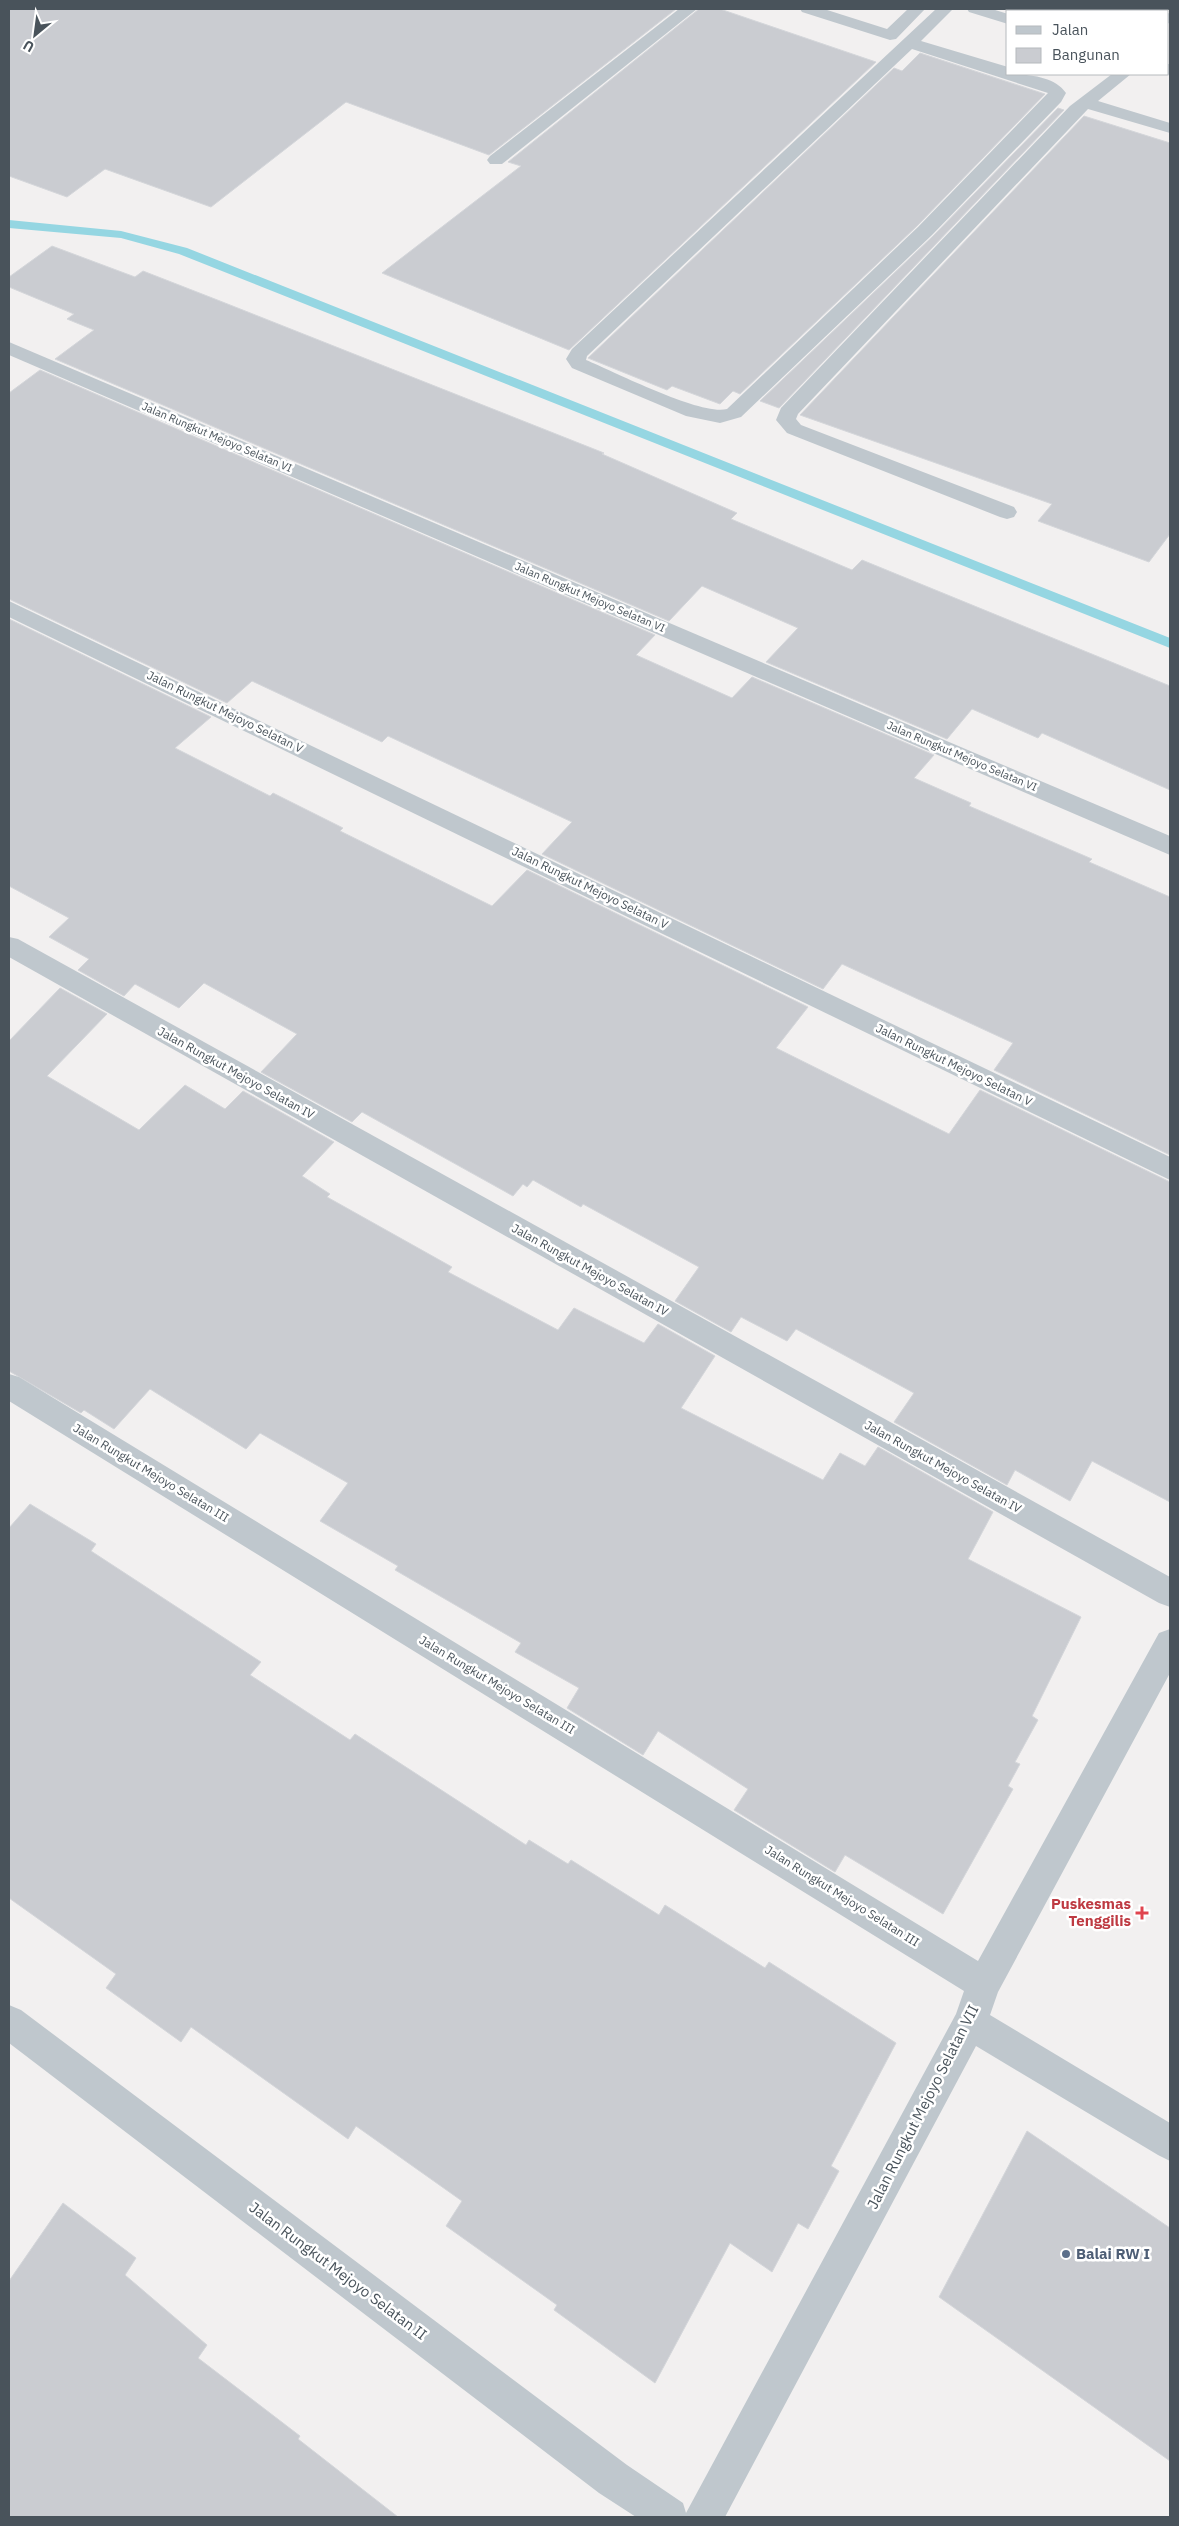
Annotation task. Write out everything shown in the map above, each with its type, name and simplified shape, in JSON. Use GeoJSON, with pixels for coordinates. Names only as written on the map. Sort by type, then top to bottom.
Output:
{"type":"FeatureCollection","features":[{"type":"Feature","properties":{"kind":"street"},"geometry":{"type":"LineString","coordinates":[[496,160],[689,9]]}},
{"type":"Feature","properties":{"kind":"street"},"geometry":{"type":"LineString","coordinates":[[808,9],[890,34]]}},
{"type":"Feature","properties":{"kind":"street"},"geometry":{"type":"LineString","coordinates":[[876,48],[917,9]]}},
{"type":"Feature","properties":{"kind":"street"},"geometry":{"type":"LineString","coordinates":[[945,9],[579,353],[576,359],[578,364],[694,412],[720,416],[734,413],[925,231],[1040,116],[1055,98],[1059,83],[1019,75]]}},
{"type":"Feature","properties":{"kind":"street"},"geometry":{"type":"LineString","coordinates":[[975,9],[1006,18]]}},
{"type":"Feature","properties":{"kind":"street"},"geometry":{"type":"LineString","coordinates":[[908,42],[1006,72]]}},
{"type":"Feature","properties":{"kind":"street"},"geometry":{"type":"LineString","coordinates":[[1007,512],[794,429],[786,420],[788,412],[1076,110],[1121,75]]}},
{"type":"Feature","properties":{"kind":"street"},"geometry":{"type":"LineString","coordinates":[[1087,103],[1170,128]]}},
{"type":"Feature","properties":{"kind":"street"},"geometry":{"type":"LineString","coordinates":[[562,349],[783,137]]}},
{"type":"Feature","properties":{"kind":"street","name":"Jalan Rungkut Mejoyo Selatan VI"},"geometry":{"type":"LineString","coordinates":[[9,348],[1170,846]]}},
{"type":"Feature","properties":{"kind":"street","name":"Jalan Rungkut Mejoyo Selatan V"},"geometry":{"type":"LineString","coordinates":[[9,608],[1170,1169]]}},
{"type":"Feature","properties":{"kind":"street","name":"Jalan Rungkut Mejoyo Selatan IV"},"geometry":{"type":"LineString","coordinates":[[9,946],[1170,1593]]}},
{"type":"Feature","properties":{"kind":"street","name":"Jalan Rungkut Mejoyo Selatan III"},"geometry":{"type":"LineString","coordinates":[[9,1386],[984,1984]]}},
{"type":"Feature","properties":{"kind":"street","name":"Jalan Rungkut Mejoyo Selatan VII"},"geometry":{"type":"LineString","coordinates":[[704,2517],[970,2024],[984,1984],[1170,1643]]}},
{"type":"Feature","properties":{"kind":"street","name":"Jalan Rungkut Mejoyo Selatan II"},"geometry":{"type":"LineString","coordinates":[[9,2022],[605,2473],[669,2517]]}},
{"type":"Feature","properties":{"kind":"street"},"geometry":{"type":"LineString","coordinates":[[970,2024],[1170,2143]]}},
{"type":"Feature","properties":{"kind":"building"},"geometry":{"type":"Polygon","coordinates":[[[9,9],[676,9],[489,155],[346,102],[211,207],[105,169],[67,197],[9,176],[9,9]]]}},
{"type":"Feature","properties":{"kind":"building"},"geometry":{"type":"Polygon","coordinates":[[[699,9],[720,9],[876,62],[569,350],[382,273],[521,166],[508,162],[699,9]]]}},
{"type":"Feature","properties":{"kind":"building"},"geometry":{"type":"Polygon","coordinates":[[[920,53],[1045,94],[917,226],[740,394],[733,391],[720,404],[672,386],[667,390],[588,358],[894,68],[902,71],[920,53]]]}},
{"type":"Feature","properties":{"kind":"building"},"geometry":{"type":"Polygon","coordinates":[[[1058,108],[1064,110],[779,408],[760,401],[933,236],[1058,108]]]}},
{"type":"Feature","properties":{"kind":"building"},"geometry":{"type":"Polygon","coordinates":[[[1084,116],[1170,143],[1170,534],[1149,562],[1038,521],[1052,504],[800,415],[1084,116]]]}},
{"type":"Feature","properties":{"kind":"building"},"geometry":{"type":"Polygon","coordinates":[[[52,246],[135,277],[143,271],[220,301],[604,453],[602,454],[737,513],[731,519],[852,570],[862,560],[1170,686],[1170,790],[1042,733],[1038,738],[972,709],[947,739],[766,662],[798,628],[702,586],[669,621],[55,359],[94,330],[67,319],[74,314],[9,287],[9,277],[52,246]]]}},
{"type":"Feature","properties":{"kind":"building"},"geometry":{"type":"Polygon","coordinates":[[[40,370],[655,635],[636,655],[732,698],[752,677],[934,755],[914,778],[971,803],[969,806],[1092,859],[1089,862],[1170,897],[1170,1155],[994,1070],[1013,1043],[842,964],[823,989],[542,854],[572,822],[388,736],[382,742],[252,681],[227,703],[9,599],[9,393],[40,370]]]}},
{"type":"Feature","properties":{"kind":"building"},"geometry":{"type":"Polygon","coordinates":[[[9,619],[211,717],[175,748],[270,796],[273,793],[343,828],[340,831],[492,906],[527,870],[808,1007],[776,1048],[949,1134],[980,1090],[1170,1182],[1170,1502],[1092,1461],[1070,1501],[1015,1470],[1007,1485],[894,1422],[914,1393],[796,1329],[787,1341],[741,1317],[731,1332],[675,1301],[699,1267],[583,1204],[581,1207],[533,1180],[527,1187],[523,1184],[513,1196],[362,1112],[352,1122],[261,1072],[297,1034],[204,983],[179,1008],[135,984],[124,996],[78,970],[89,959],[49,937],[69,918],[9,886],[9,619]]]}},
{"type":"Feature","properties":{"kind":"building"},"geometry":{"type":"Polygon","coordinates":[[[60,988],[107,1014],[47,1076],[139,1130],[185,1085],[225,1109],[243,1091],[334,1142],[302,1176],[330,1194],[327,1197],[452,1267],[448,1272],[558,1330],[574,1308],[644,1343],[658,1324],[715,1356],[681,1408],[823,1480],[840,1453],[865,1466],[878,1447],[993,1512],[968,1559],[1081,1617],[1032,1716],[1038,1720],[1015,1762],[1020,1764],[1008,1786],[1013,1789],[943,1914],[845,1855],[835,1872],[734,1810],[748,1789],[658,1731],[643,1755],[567,1708],[579,1688],[515,1652],[521,1643],[395,1570],[398,1566],[320,1521],[348,1483],[260,1433],[246,1449],[150,1389],[114,1429],[84,1410],[81,1413],[9,1371],[9,1041],[60,988]]]}},
{"type":"Feature","properties":{"kind":"building"},"geometry":{"type":"Polygon","coordinates":[[[30,1504],[96,1544],[91,1551],[261,1662],[250,1675],[350,1740],[355,1734],[526,1845],[529,1840],[568,1864],[571,1860],[659,1915],[665,1905],[765,1968],[769,1962],[896,2043],[831,2166],[839,2171],[808,2229],[798,2223],[772,2272],[730,2243],[655,2383],[554,2310],[557,2305],[446,2226],[462,2201],[356,2126],[348,2139],[191,2027],[181,2042],[106,1988],[116,1974],[9,1898],[9,1528],[30,1504]]]}},
{"type":"Feature","properties":{"kind":"building","name":"Balai RW I"},"geometry":{"type":"Polygon","coordinates":[[[1027,2131],[1170,2228],[1170,2461],[939,2297],[1027,2131]]]}},
{"type":"Feature","properties":{"kind":"building"},"geometry":{"type":"Polygon","coordinates":[[[63,2203],[136,2258],[125,2275],[207,2345],[198,2358],[300,2436],[298,2439],[398,2517],[9,2517],[9,2281],[63,2203]]]}},
{"type":"Feature","properties":{"kind":"waterway"},"geometry":{"type":"LineString","coordinates":[[9,224],[121,235],[183,251],[1170,643]]}},
{"type":"Feature","properties":{"kind":"place","name":"Puskesmas Tenggilis"},"geometry":{"type":"Point","coordinates":[1142,1913]}},
{"type":"Feature","properties":{"kind":"place","name":"Balai RW I"},"geometry":{"type":"Point","coordinates":[1066,2254]}}]}
